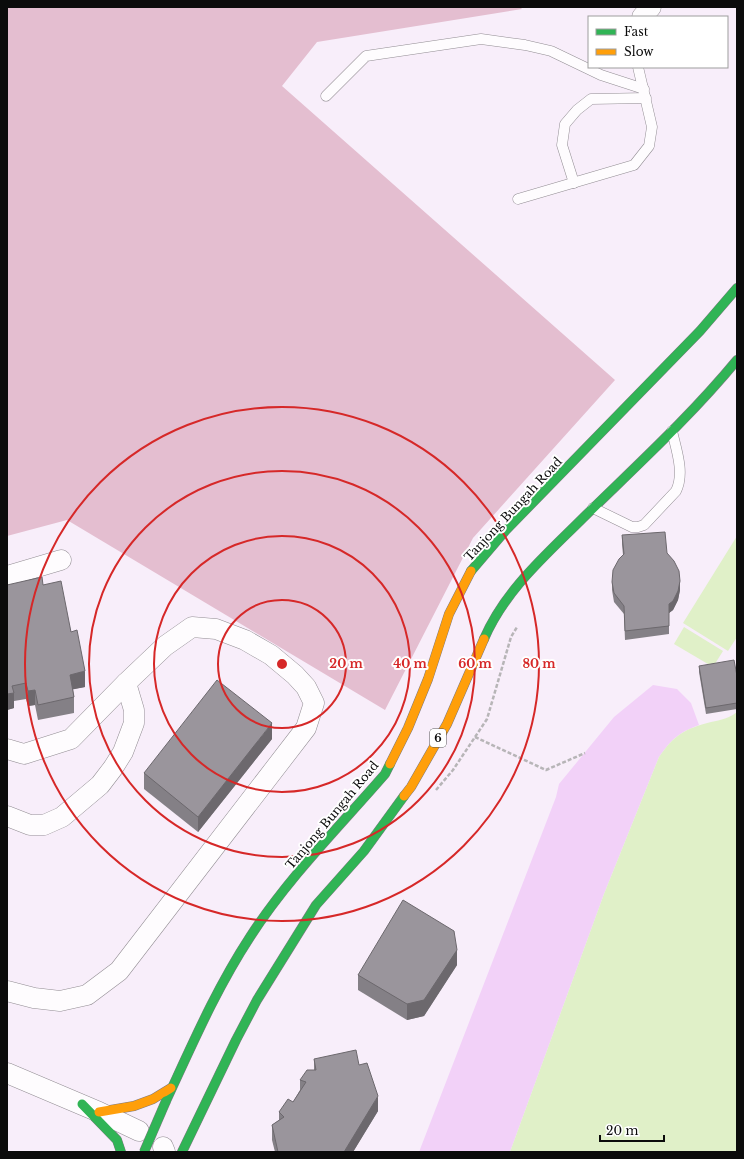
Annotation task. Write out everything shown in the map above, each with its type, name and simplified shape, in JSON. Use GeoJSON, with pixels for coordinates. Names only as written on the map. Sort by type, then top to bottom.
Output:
{"type":"FeatureCollection","features":[{"type":"Feature","properties":{"kind":"main road","name":"Tanjong Bungah Road"},"geometry":{"type":"LineString","coordinates":[[144,1152],[171,1088],[208,1010],[250,937],[290,882],[385,774],[408,728],[428,679],[450,614],[470,573],[506,530],[700,331],[737,288]]}},
{"type":"Feature","properties":{"kind":"main road","name":"6"},"geometry":{"type":"LineString","coordinates":[[182,1152],[257,1000],[316,905],[364,850],[411,787],[447,724],[486,633],[504,601],[530,570],[672,431],[737,360]]}},
{"type":"Feature","properties":{"kind":"main road"},"geometry":{"type":"LineString","coordinates":[[90,1108],[134,1106],[153,1099],[171,1088]]}},
{"type":"Feature","properties":{"kind":"main road"},"geometry":{"type":"LineString","coordinates":[[90,1108],[117,1140],[121,1152]]}},
{"type":"Feature","properties":{"kind":"street"},"geometry":{"type":"LineString","coordinates":[[643,16],[651,7]]}},
{"type":"Feature","properties":{"kind":"street"},"geometry":{"type":"LineString","coordinates":[[7,576],[61,560]]}},
{"type":"Feature","properties":{"kind":"street"},"geometry":{"type":"LineString","coordinates":[[7,749],[24,754],[71,739],[126,683],[166,646],[192,627],[216,629],[246,640],[271,655],[295,675],[306,687],[314,703],[306,728],[119,971],[87,995],[60,1001],[34,998],[7,992]]}},
{"type":"Feature","properties":{"kind":"street"},"geometry":{"type":"LineString","coordinates":[[7,816],[30,825],[44,825],[62,817],[100,785],[113,768],[122,752],[134,723],[134,710],[126,683]]}},
{"type":"Feature","properties":{"kind":"street"},"geometry":{"type":"LineString","coordinates":[[7,1074],[90,1108],[138,1131]]}},
{"type":"Feature","properties":{"kind":"lane"},"geometry":{"type":"LineString","coordinates":[[326,96],[366,56],[481,39],[525,45],[551,51],[601,75],[645,93]]}},
{"type":"Feature","properties":{"kind":"lane"},"geometry":{"type":"LineString","coordinates":[[518,199],[634,165],[649,146],[652,127],[638,68]]}},
{"type":"Feature","properties":{"kind":"lane"},"geometry":{"type":"LineString","coordinates":[[574,183],[562,144],[565,124],[577,110],[591,99],[645,93]]}},
{"type":"Feature","properties":{"kind":"lane"},"geometry":{"type":"LineString","coordinates":[[593,508],[632,527],[644,525],[676,491],[679,485],[680,471],[672,431]]}},
{"type":"Feature","properties":{"kind":"path"},"geometry":{"type":"LineString","coordinates":[[474,737],[546,770],[585,753]]}},
{"type":"Feature","properties":{"kind":"shaded area"},"geometry":{"type":"Polygon","coordinates":[[[7,7],[520,7],[522,9],[317,42],[282,86],[615,380],[473,538],[385,710],[67,520],[7,536],[7,7]]]}},
{"type":"Feature","properties":{"kind":"shaded area"},"geometry":{"type":"Polygon","coordinates":[[[737,536],[737,637],[728,651],[683,623],[737,536]]]}},
{"type":"Feature","properties":{"kind":"shaded area"},"geometry":{"type":"Polygon","coordinates":[[[684,627],[723,651],[713,667],[674,644],[684,627]]]}},
{"type":"Feature","properties":{"kind":"shaded area"},"geometry":{"type":"Polygon","coordinates":[[[737,712],[737,1152],[510,1152],[604,894],[659,757],[670,743],[687,730],[722,720],[737,712]]]}},
{"type":"Feature","properties":{"kind":"sand"},"geometry":{"type":"Polygon","coordinates":[[[653,685],[677,689],[691,703],[699,725],[676,737],[659,757],[604,894],[510,1152],[419,1152],[556,797],[559,784],[614,717],[653,685]]]}},
{"type":"Feature","properties":{"kind":"building"},"geometry":{"type":"Polygon","coordinates":[[[665,532],[667,553],[674,561],[679,571],[680,581],[678,591],[673,601],[669,604],[669,626],[625,631],[624,606],[614,593],[612,582],[613,570],[619,559],[624,554],[622,535],[665,532]]]}},
{"type":"Feature","properties":{"kind":"building"},"geometry":{"type":"Polygon","coordinates":[[[42,577],[43,585],[61,581],[71,632],[77,630],[85,671],[70,675],[74,697],[38,705],[35,690],[28,691],[26,683],[12,686],[14,693],[7,694],[7,585],[42,577]]]}},
{"type":"Feature","properties":{"kind":"building"},"geometry":{"type":"Polygon","coordinates":[[[734,660],[737,676],[737,703],[706,708],[699,666],[734,660]]]}},
{"type":"Feature","properties":{"kind":"building"},"geometry":{"type":"Polygon","coordinates":[[[217,680],[272,723],[198,817],[144,773],[217,680]]]}},
{"type":"Feature","properties":{"kind":"building"},"geometry":{"type":"Polygon","coordinates":[[[403,900],[454,931],[457,950],[424,1000],[407,1004],[358,975],[403,900]]]}},
{"type":"Feature","properties":{"kind":"building"},"geometry":{"type":"Polygon","coordinates":[[[356,1050],[359,1065],[367,1063],[378,1096],[344,1152],[278,1152],[272,1125],[284,1117],[279,1112],[288,1099],[293,1102],[306,1082],[300,1080],[307,1070],[316,1070],[314,1059],[356,1050]]]}},
{"type":"Feature","properties":{"kind":"traffic: fast"},"geometry":{"type":"LineString","coordinates":[[471,571],[506,530],[700,331],[737,288]]}},
{"type":"Feature","properties":{"kind":"traffic: fast"},"geometry":{"type":"LineString","coordinates":[[484,639],[503,605],[528,574],[681,422],[737,360]]}},
{"type":"Feature","properties":{"kind":"traffic: fast"},"geometry":{"type":"LineString","coordinates":[[166,1101],[215,997],[250,937],[297,873],[385,774],[390,764]]}},
{"type":"Feature","properties":{"kind":"traffic: fast"},"geometry":{"type":"LineString","coordinates":[[182,1152],[257,1000],[316,905],[364,851],[404,796]]}},
{"type":"Feature","properties":{"kind":"traffic: fast"},"geometry":{"type":"LineString","coordinates":[[144,1152],[166,1101]]}},
{"type":"Feature","properties":{"kind":"traffic: fast"},"geometry":{"type":"LineString","coordinates":[[82,1104],[117,1140],[121,1152]]}},
{"type":"Feature","properties":{"kind":"traffic: slow"},"geometry":{"type":"LineString","coordinates":[[390,764],[408,728],[428,679],[449,614],[471,571]]}},
{"type":"Feature","properties":{"kind":"traffic: slow"},"geometry":{"type":"LineString","coordinates":[[404,796],[411,787],[447,724],[484,639]]}},
{"type":"Feature","properties":{"kind":"traffic: slow"},"geometry":{"type":"LineString","coordinates":[[99,1112],[134,1106],[153,1099],[171,1088]]}}]}
